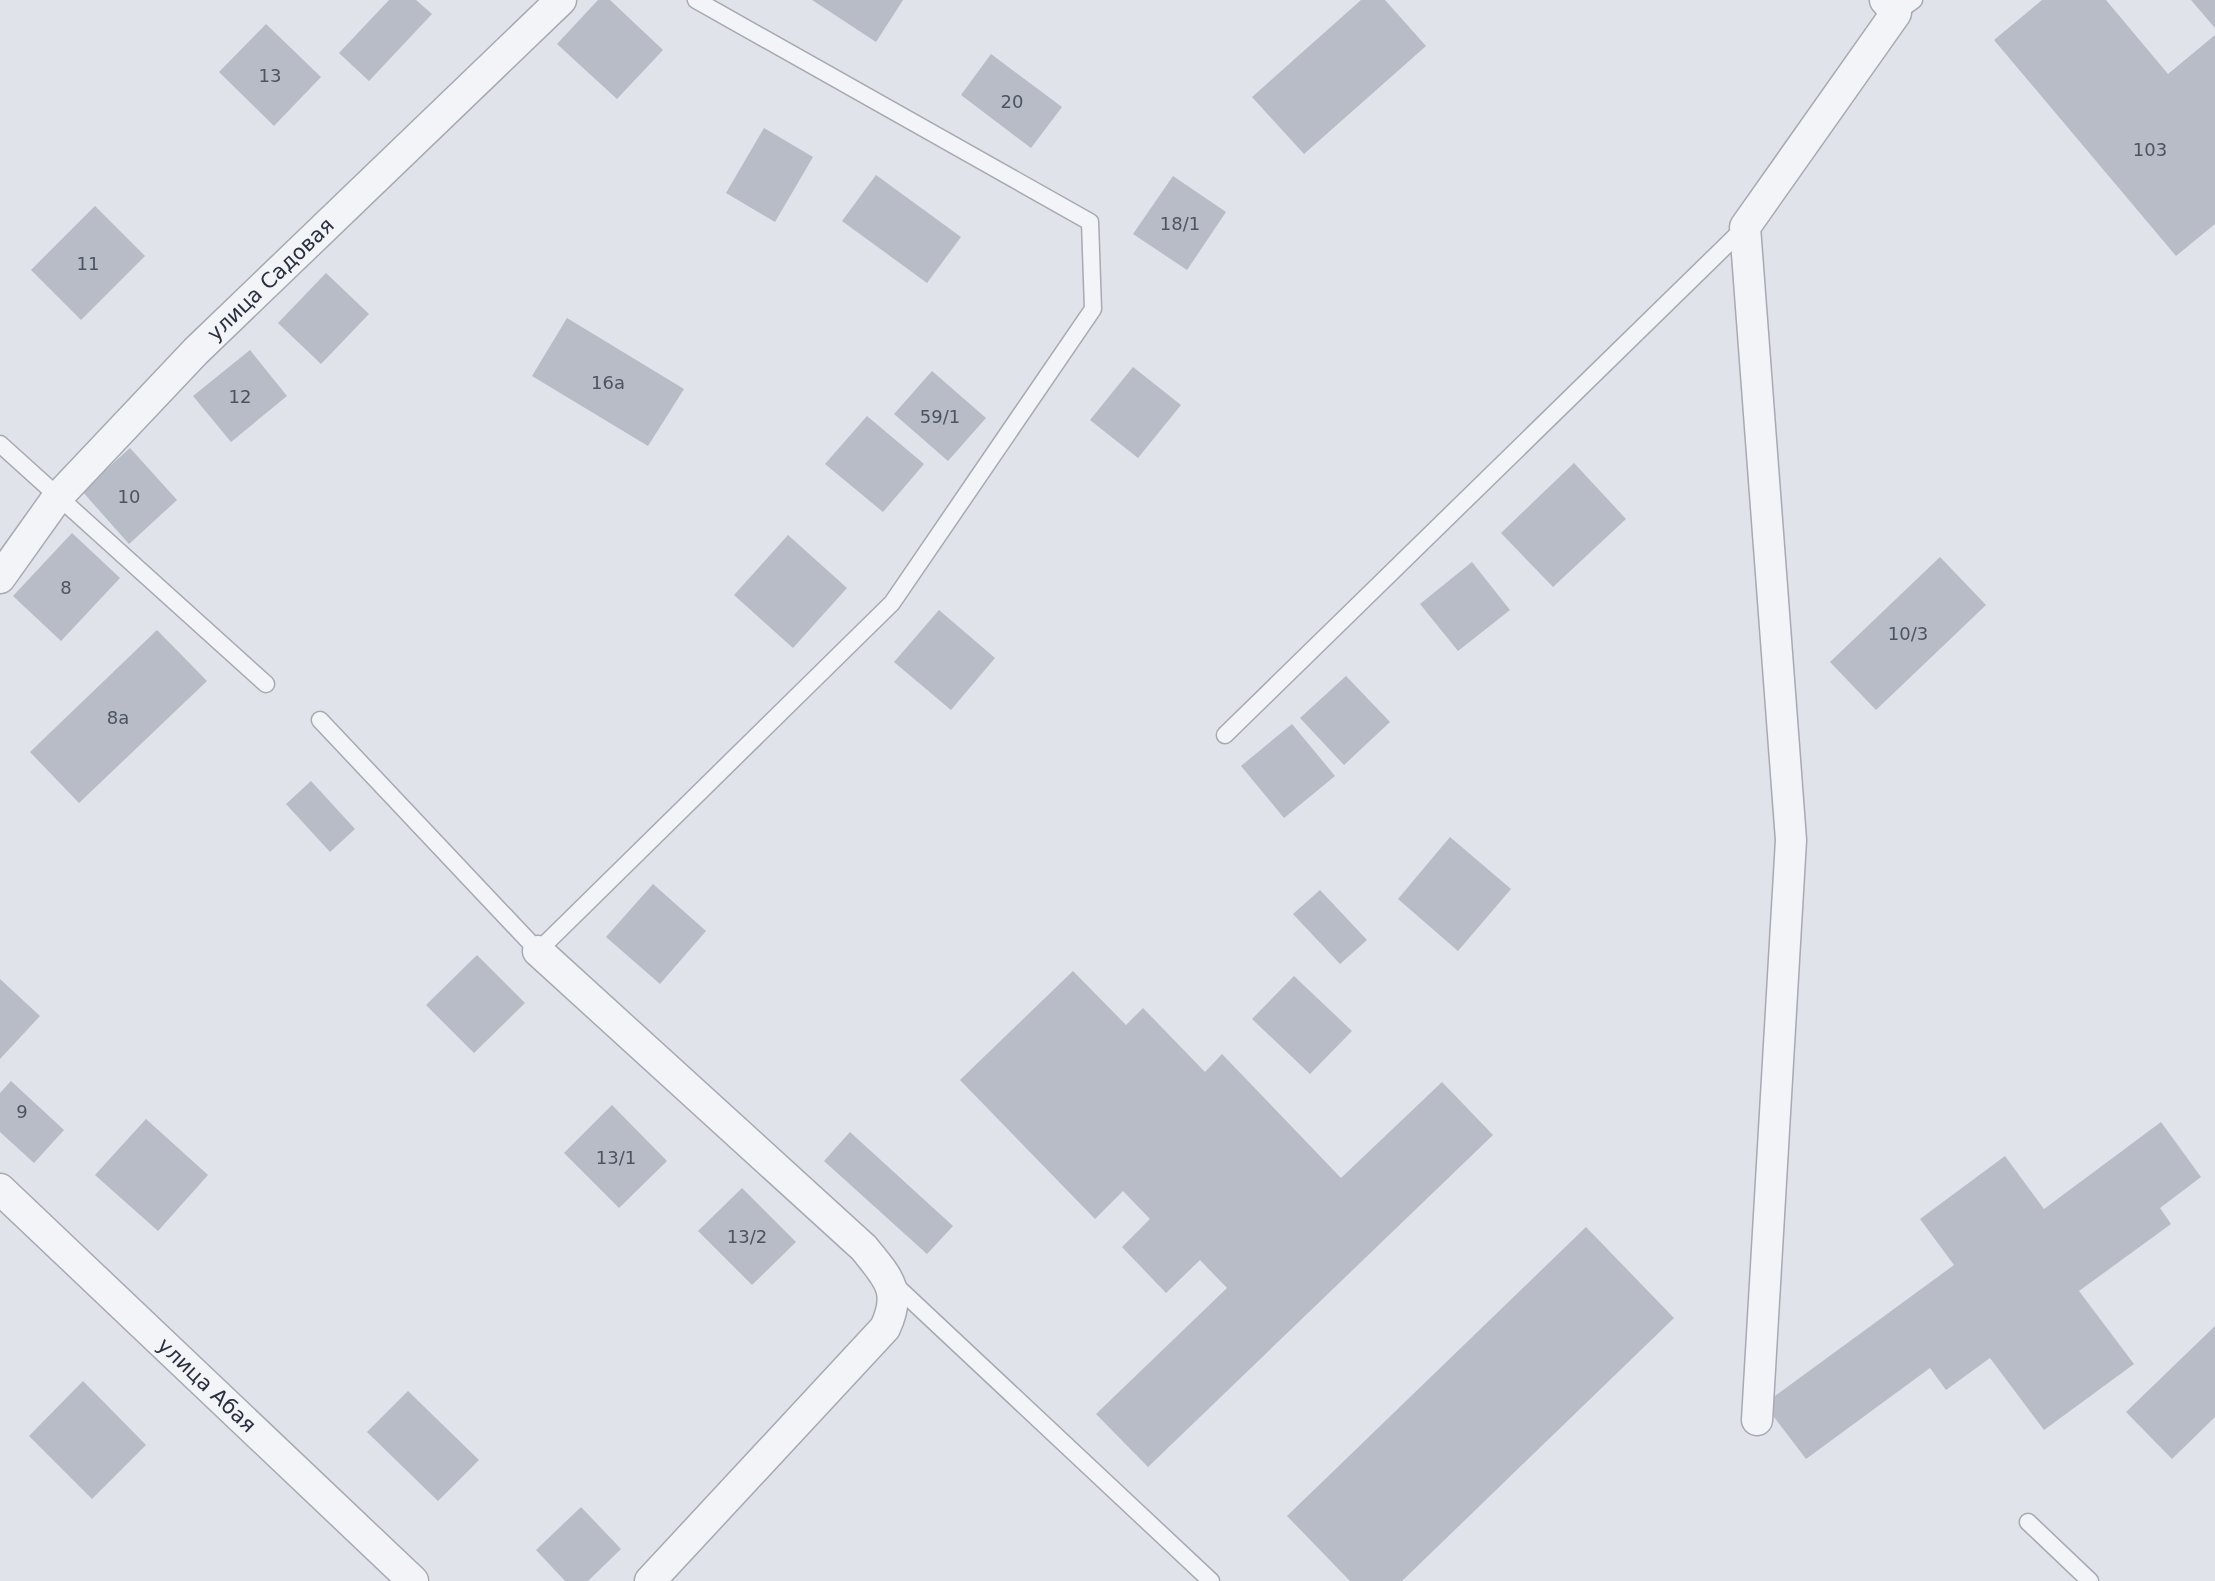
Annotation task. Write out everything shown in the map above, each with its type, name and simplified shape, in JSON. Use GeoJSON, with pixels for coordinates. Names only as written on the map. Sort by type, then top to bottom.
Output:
{"type":"FeatureCollection","features":[{"type":"Feature","properties":{"kind":"street","name":"улица Садовая"},"geometry":{"type":"LineString","coordinates":[[0,578],[57,498],[196,351],[561,0]]}},
{"type":"Feature","properties":{"kind":"street"},"geometry":{"type":"LineString","coordinates":[[1757,1420],[1791,840],[1745,227],[1898,4]]}},
{"type":"Feature","properties":{"kind":"street"},"geometry":{"type":"LineString","coordinates":[[538,951],[864,1248],[889,1279],[893,1311],[885,1328],[650,1581]]}},
{"type":"Feature","properties":{"kind":"street","name":"улица Абая"},"geometry":{"type":"LineString","coordinates":[[0,1189],[413,1581]]}},
{"type":"Feature","properties":{"kind":"lane"},"geometry":{"type":"LineString","coordinates":[[320,720],[538,951],[892,603],[1093,309],[1090,222],[696,0]]}},
{"type":"Feature","properties":{"kind":"lane"},"geometry":{"type":"LineString","coordinates":[[1225,735],[1745,227]]}},
{"type":"Feature","properties":{"kind":"lane"},"geometry":{"type":"LineString","coordinates":[[0,444],[266,684]]}},
{"type":"Feature","properties":{"kind":"lane"},"geometry":{"type":"LineString","coordinates":[[889,1279],[1211,1581]]}},
{"type":"Feature","properties":{"kind":"lane"},"geometry":{"type":"LineString","coordinates":[[2028,1522],[2090,1581]]}},
{"type":"Feature","properties":{"kind":"building"},"geometry":{"type":"Polygon","coordinates":[[[389,0],[416,0],[432,14],[369,81],[339,53],[389,0]]]}},
{"type":"Feature","properties":{"kind":"building"},"geometry":{"type":"Polygon","coordinates":[[[598,0],[610,0],[663,50],[617,99],[557,44],[598,0]]]}},
{"type":"Feature","properties":{"kind":"building"},"geometry":{"type":"Polygon","coordinates":[[[812,0],[903,0],[876,42],[812,0]]]}},
{"type":"Feature","properties":{"kind":"building"},"geometry":{"type":"Polygon","coordinates":[[[1361,0],[1385,0],[1426,46],[1304,154],[1252,97],[1361,0]]]}},
{"type":"Feature","properties":{"kind":"building"},"geometry":{"type":"Polygon","coordinates":[[[2042,0],[2106,0],[2168,74],[2215,35],[2215,224],[2176,256],[1994,40],[2042,0]]]}},
{"type":"Feature","properties":{"kind":"building"},"geometry":{"type":"Polygon","coordinates":[[[2191,0],[2215,0],[2215,28],[2191,0]]]}},
{"type":"Feature","properties":{"kind":"building"},"geometry":{"type":"Polygon","coordinates":[[[266,24],[321,77],[274,126],[219,72],[266,24]]]}},
{"type":"Feature","properties":{"kind":"building"},"geometry":{"type":"Polygon","coordinates":[[[991,54],[1062,107],[1031,148],[961,95],[991,54]]]}},
{"type":"Feature","properties":{"kind":"building"},"geometry":{"type":"Polygon","coordinates":[[[764,128],[813,157],[775,222],[726,193],[764,128]]]}},
{"type":"Feature","properties":{"kind":"building"},"geometry":{"type":"Polygon","coordinates":[[[876,175],[961,237],[927,283],[842,221],[876,175]]]}},
{"type":"Feature","properties":{"kind":"building"},"geometry":{"type":"Polygon","coordinates":[[[1173,176],[1226,212],[1187,270],[1133,234],[1173,176]]]}},
{"type":"Feature","properties":{"kind":"building"},"geometry":{"type":"Polygon","coordinates":[[[95,206],[145,256],[81,320],[31,270],[95,206]]]}},
{"type":"Feature","properties":{"kind":"building"},"geometry":{"type":"Polygon","coordinates":[[[326,273],[369,314],[321,364],[278,323],[326,273]]]}},
{"type":"Feature","properties":{"kind":"building"},"geometry":{"type":"Polygon","coordinates":[[[567,318],[684,389],[648,446],[532,376],[567,318]]]}},
{"type":"Feature","properties":{"kind":"building"},"geometry":{"type":"Polygon","coordinates":[[[250,350],[287,396],[231,442],[193,396],[250,350]]]}},
{"type":"Feature","properties":{"kind":"building"},"geometry":{"type":"Polygon","coordinates":[[[1133,367],[1181,405],[1138,458],[1090,420],[1133,367]]]}},
{"type":"Feature","properties":{"kind":"building"},"geometry":{"type":"Polygon","coordinates":[[[932,371],[986,418],[948,461],[894,414],[932,371]]]}},
{"type":"Feature","properties":{"kind":"building"},"geometry":{"type":"Polygon","coordinates":[[[867,416],[924,464],[883,512],[825,464],[867,416]]]}},
{"type":"Feature","properties":{"kind":"building"},"geometry":{"type":"Polygon","coordinates":[[[130,448],[177,500],[129,544],[82,491],[130,448]]]}},
{"type":"Feature","properties":{"kind":"building"},"geometry":{"type":"Polygon","coordinates":[[[1574,463],[1626,519],[1553,587],[1501,533],[1574,463]]]}},
{"type":"Feature","properties":{"kind":"building"},"geometry":{"type":"Polygon","coordinates":[[[72,533],[120,578],[61,641],[13,596],[72,533]]]}},
{"type":"Feature","properties":{"kind":"building"},"geometry":{"type":"Polygon","coordinates":[[[788,535],[847,588],[793,648],[734,595],[788,535]]]}},
{"type":"Feature","properties":{"kind":"building"},"geometry":{"type":"Polygon","coordinates":[[[1940,557],[1986,605],[1876,710],[1830,662],[1940,557]]]}},
{"type":"Feature","properties":{"kind":"building"},"geometry":{"type":"Polygon","coordinates":[[[1472,562],[1510,610],[1458,651],[1420,604],[1472,562]]]}},
{"type":"Feature","properties":{"kind":"building"},"geometry":{"type":"Polygon","coordinates":[[[939,610],[995,658],[951,710],[894,662],[939,610]]]}},
{"type":"Feature","properties":{"kind":"building"},"geometry":{"type":"Polygon","coordinates":[[[157,630],[207,681],[79,803],[30,752],[157,630]]]}},
{"type":"Feature","properties":{"kind":"building"},"geometry":{"type":"Polygon","coordinates":[[[1346,676],[1390,722],[1344,765],[1300,718],[1346,676]]]}},
{"type":"Feature","properties":{"kind":"building"},"geometry":{"type":"Polygon","coordinates":[[[1292,724],[1335,776],[1284,818],[1241,766],[1292,724]]]}},
{"type":"Feature","properties":{"kind":"building"},"geometry":{"type":"Polygon","coordinates":[[[311,781],[355,829],[330,852],[286,804],[311,781]]]}},
{"type":"Feature","properties":{"kind":"building"},"geometry":{"type":"Polygon","coordinates":[[[1450,837],[1511,889],[1458,951],[1398,899],[1450,837]]]}},
{"type":"Feature","properties":{"kind":"building"},"geometry":{"type":"Polygon","coordinates":[[[653,884],[706,931],[660,984],[606,937],[653,884]]]}},
{"type":"Feature","properties":{"kind":"building"},"geometry":{"type":"Polygon","coordinates":[[[1320,890],[1367,940],[1340,964],[1293,914],[1320,890]]]}},
{"type":"Feature","properties":{"kind":"building"},"geometry":{"type":"Polygon","coordinates":[[[477,955],[525,1003],[474,1053],[426,1005],[477,955]]]}},
{"type":"Feature","properties":{"kind":"building"},"geometry":{"type":"Polygon","coordinates":[[[1073,971],[1126,1025],[1143,1008],[1205,1072],[1222,1054],[1341,1178],[1442,1082],[1493,1135],[1148,1467],[1096,1414],[1227,1288],[1200,1260],[1166,1293],[1122,1247],[1150,1219],[1123,1191],[1095,1219],[960,1080],[1073,971]]]}},
{"type":"Feature","properties":{"kind":"building"},"geometry":{"type":"Polygon","coordinates":[[[1294,976],[1352,1031],[1310,1074],[1252,1019],[1294,976]]]}},
{"type":"Feature","properties":{"kind":"building"},"geometry":{"type":"Polygon","coordinates":[[[0,979],[40,1016],[0,1059],[0,979]]]}},
{"type":"Feature","properties":{"kind":"building"},"geometry":{"type":"Polygon","coordinates":[[[11,1081],[64,1130],[34,1163],[0,1132],[0,1093],[11,1081]]]}},
{"type":"Feature","properties":{"kind":"building"},"geometry":{"type":"Polygon","coordinates":[[[612,1105],[667,1161],[619,1208],[564,1153],[612,1105]]]}},
{"type":"Feature","properties":{"kind":"building"},"geometry":{"type":"Polygon","coordinates":[[[146,1119],[208,1175],[158,1231],[95,1175],[146,1119]]]}},
{"type":"Feature","properties":{"kind":"building"},"geometry":{"type":"Polygon","coordinates":[[[2161,1122],[2201,1177],[2160,1208],[2171,1224],[2079,1291],[2134,1364],[2044,1430],[1990,1358],[1946,1390],[1930,1368],[1806,1459],[1764,1404],[1954,1265],[1920,1219],[2005,1156],[2044,1209],[2161,1122]]]}},
{"type":"Feature","properties":{"kind":"building"},"geometry":{"type":"Polygon","coordinates":[[[850,1132],[953,1226],[927,1254],[824,1161],[850,1132]]]}},
{"type":"Feature","properties":{"kind":"building"},"geometry":{"type":"Polygon","coordinates":[[[742,1188],[796,1242],[752,1285],[698,1231],[742,1188]]]}},
{"type":"Feature","properties":{"kind":"building"},"geometry":{"type":"Polygon","coordinates":[[[1586,1227],[1674,1318],[1402,1581],[1350,1581],[1287,1516],[1586,1227]]]}},
{"type":"Feature","properties":{"kind":"building"},"geometry":{"type":"Polygon","coordinates":[[[2215,1326],[2215,1417],[2172,1459],[2126,1412],[2215,1326]]]}},
{"type":"Feature","properties":{"kind":"building"},"geometry":{"type":"Polygon","coordinates":[[[83,1381],[146,1445],[92,1499],[29,1436],[83,1381]]]}},
{"type":"Feature","properties":{"kind":"building"},"geometry":{"type":"Polygon","coordinates":[[[408,1391],[479,1460],[438,1501],[367,1432],[408,1391]]]}},
{"type":"Feature","properties":{"kind":"building"},"geometry":{"type":"Polygon","coordinates":[[[581,1507],[621,1549],[588,1581],[565,1581],[536,1550],[581,1507]]]}}]}
